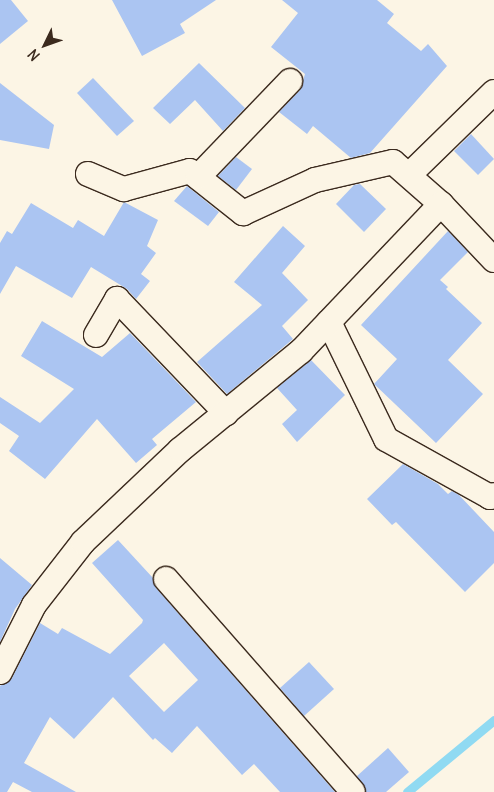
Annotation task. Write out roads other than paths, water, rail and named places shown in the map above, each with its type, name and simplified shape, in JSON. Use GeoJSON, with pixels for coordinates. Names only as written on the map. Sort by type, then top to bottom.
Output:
{"type":"FeatureCollection","features":[{"type":"Feature","properties":{"kind":"street"},"geometry":{"type":"LineString","coordinates":[[198,177],[290,82]]}},
{"type":"Feature","properties":{"kind":"street"},"geometry":{"type":"LineString","coordinates":[[409,175],[494,92]]}},
{"type":"Feature","properties":{"kind":"street"},"geometry":{"type":"LineString","coordinates":[[88,174],[124,189],[190,171],[243,213],[315,180],[393,162],[441,204],[494,260]]}},
{"type":"Feature","properties":{"kind":"street"},"geometry":{"type":"LineString","coordinates":[[0,672],[34,605],[83,542],[180,450],[301,351],[441,204]]}},
{"type":"Feature","properties":{"kind":"street"},"geometry":{"type":"LineString","coordinates":[[96,335],[117,300],[226,413]]}},
{"type":"Feature","properties":{"kind":"street"},"geometry":{"type":"LineString","coordinates":[[329,322],[386,439],[490,497],[494,494]]}},
{"type":"Feature","properties":{"kind":"street"},"geometry":{"type":"LineString","coordinates":[[166,579],[353,792]]}},
{"type":"Feature","properties":{"kind":"waterway"},"geometry":{"type":"LineString","coordinates":[[407,792],[494,720]]}}]}
